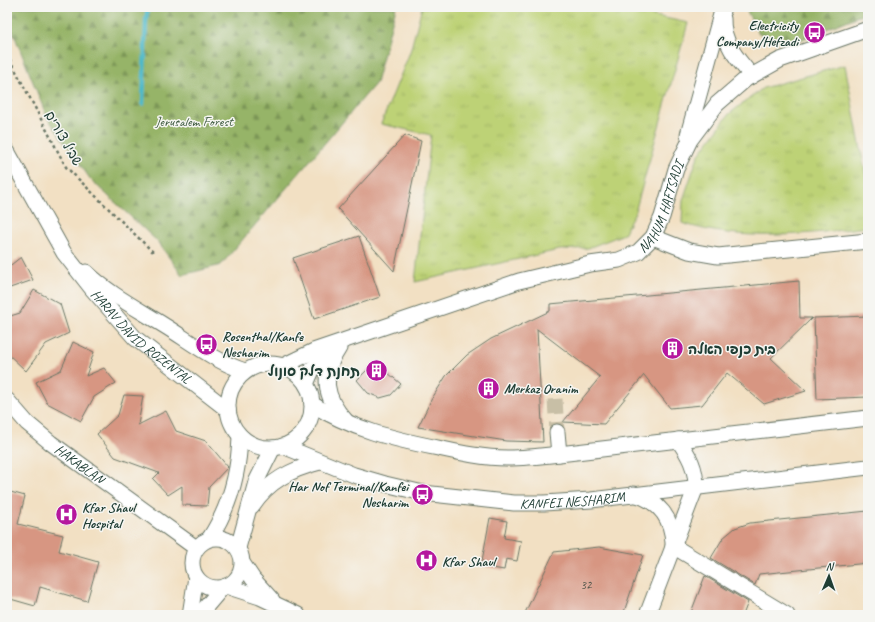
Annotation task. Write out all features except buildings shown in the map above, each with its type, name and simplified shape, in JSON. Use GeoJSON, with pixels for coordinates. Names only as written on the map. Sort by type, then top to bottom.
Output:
{"type":"FeatureCollection","features":[{"type":"Feature","properties":{"kind":"street"},"geometry":{"type":"LineString","coordinates":[[723,7],[723,24],[728,44],[736,59],[752,76]]}},
{"type":"Feature","properties":{"kind":"street"},"geometry":{"type":"LineString","coordinates":[[684,152],[723,7]]}},
{"type":"Feature","properties":{"kind":"street","name":"NAHUM HAFTSADI"},"geometry":{"type":"LineString","coordinates":[[283,366],[316,350],[367,334],[519,281],[590,264],[619,260],[638,252],[653,237],[662,217],[676,169],[690,140],[714,108],[752,76],[780,60],[868,29]]}},
{"type":"Feature","properties":{"kind":"street","name":"HARAV DAVID ROZENTAL"},"geometry":{"type":"LineString","coordinates":[[7,151],[64,253],[92,290],[135,338],[228,410]]}},
{"type":"Feature","properties":{"kind":"street"},"geometry":{"type":"LineString","coordinates":[[653,237],[689,251],[718,256],[868,241]]}},
{"type":"Feature","properties":{"kind":"street","name":"HARAV DAVID ROZENTAL"},"geometry":{"type":"LineString","coordinates":[[64,253],[94,280],[116,296],[226,364],[245,371]]}},
{"type":"Feature","properties":{"kind":"street","name":"NAHUM HAFTSADI"},"geometry":{"type":"LineString","coordinates":[[306,384],[310,373],[318,363],[339,348],[367,334]]}},
{"type":"Feature","properties":{"kind":"street"},"geometry":{"type":"LineString","coordinates":[[339,348],[329,365],[327,375],[328,388],[336,409],[346,421],[355,427]]}},
{"type":"Feature","properties":{"kind":"street"},"geometry":{"type":"LineString","coordinates":[[262,364],[283,366],[296,372],[306,384],[311,394],[312,414],[306,429],[295,440],[278,447],[253,445],[240,436],[232,424],[228,410],[230,390],[245,371],[262,364]]}},
{"type":"Feature","properties":{"kind":"street","name":"HAKABLAN"},"geometry":{"type":"LineString","coordinates":[[7,400],[27,423],[50,443],[196,548]]}},
{"type":"Feature","properties":{"kind":"street"},"geometry":{"type":"LineString","coordinates":[[312,404],[332,417],[355,427],[415,444],[484,456],[507,458],[559,454],[868,418]]}},
{"type":"Feature","properties":{"kind":"street"},"geometry":{"type":"LineString","coordinates":[[557,432],[559,454]]}},
{"type":"Feature","properties":{"kind":"street"},"geometry":{"type":"LineString","coordinates":[[209,539],[221,520],[230,497],[238,466],[240,436]]}},
{"type":"Feature","properties":{"kind":"street"},"geometry":{"type":"LineString","coordinates":[[647,615],[696,487],[696,478],[692,462],[678,440]]}},
{"type":"Feature","properties":{"kind":"street"},"geometry":{"type":"LineString","coordinates":[[276,604],[253,579],[243,564],[238,548],[246,516],[260,472],[278,447]]}},
{"type":"Feature","properties":{"kind":"street","name":"KANFEI NESHARIM"},"geometry":{"type":"LineString","coordinates":[[278,447],[354,476],[408,489],[498,502],[544,503],[868,467]]}},
{"type":"Feature","properties":{"kind":"street"},"geometry":{"type":"LineString","coordinates":[[246,516],[262,492],[271,484],[296,470],[320,462]]}},
{"type":"Feature","properties":{"kind":"street"},"geometry":{"type":"LineString","coordinates":[[634,494],[651,501],[663,512],[670,525],[673,546]]}},
{"type":"Feature","properties":{"kind":"street"},"geometry":{"type":"LineString","coordinates":[[190,615],[196,576],[192,560],[196,548],[202,542],[217,537],[226,539],[238,548]]}},
{"type":"Feature","properties":{"kind":"street"},"geometry":{"type":"LineString","coordinates":[[673,546],[787,615]]}},
{"type":"Feature","properties":{"kind":"street"},"geometry":{"type":"LineString","coordinates":[[199,615],[224,587],[236,579],[241,572],[243,564]]}},
{"type":"Feature","properties":{"kind":"street"},"geometry":{"type":"LineString","coordinates":[[196,576],[209,587],[224,587],[276,604],[298,615]]}},
{"type":"Feature","properties":{"kind":"path","name":"שביל צורים"},"geometry":{"type":"LineString","coordinates":[[7,54],[66,167],[154,253]]}},
{"type":"Feature","properties":{"kind":"green space","name":"Jerusalem Forest"},"geometry":{"type":"Polygon","coordinates":[[[7,7],[396,7],[376,83],[221,265],[182,275],[157,241],[91,180],[47,117],[7,17],[7,7]]]}},
{"type":"Feature","properties":{"kind":"green space"},"geometry":{"type":"Polygon","coordinates":[[[422,7],[613,7],[688,23],[635,212],[624,234],[588,248],[559,250],[415,282],[431,135],[381,124],[410,52],[422,7]]]}},
{"type":"Feature","properties":{"kind":"green space"},"geometry":{"type":"Polygon","coordinates":[[[745,7],[868,7],[868,12],[788,45],[758,33],[745,7]]]}},
{"type":"Feature","properties":{"kind":"green space"},"geometry":{"type":"Polygon","coordinates":[[[845,65],[868,188],[868,227],[798,234],[751,235],[705,229],[682,223],[683,200],[698,156],[729,114],[763,88],[845,65]]]}},
{"type":"Feature","properties":{"kind":"waterway"},"geometry":{"type":"LineString","coordinates":[[143,104],[146,19],[148,7]]}},
{"type":"Feature","properties":{"kind":"tunnel"},"geometry":{"type":"LineString","coordinates":[[555,399],[557,432]]}},
{"type":"Feature","properties":{"kind":"place","name":"Electricity Company/Hefzadi"},"geometry":{"type":"Point","coordinates":[814,33]}},
{"type":"Feature","properties":{"kind":"place","name":"Rosenthal/Kanfe Nesharim"},"geometry":{"type":"Point","coordinates":[207,344]}},
{"type":"Feature","properties":{"kind":"place","name":"בית כנפי האלה"},"geometry":{"type":"Point","coordinates":[672,349]}},
{"type":"Feature","properties":{"kind":"place","name":"תחנת דלק סונול"},"geometry":{"type":"Point","coordinates":[376,371]}},
{"type":"Feature","properties":{"kind":"place","name":"Merkaz Oranim"},"geometry":{"type":"Point","coordinates":[489,388]}},
{"type":"Feature","properties":{"kind":"place","name":"Har Nof Terminal/Kanfei Nesharim"},"geometry":{"type":"Point","coordinates":[423,494]}},
{"type":"Feature","properties":{"kind":"place","name":"Kfar Shaul Hospital"},"geometry":{"type":"Point","coordinates":[67,515]}},
{"type":"Feature","properties":{"kind":"place","name":"Kfar Shaul"},"geometry":{"type":"Point","coordinates":[426,561]}}]}
